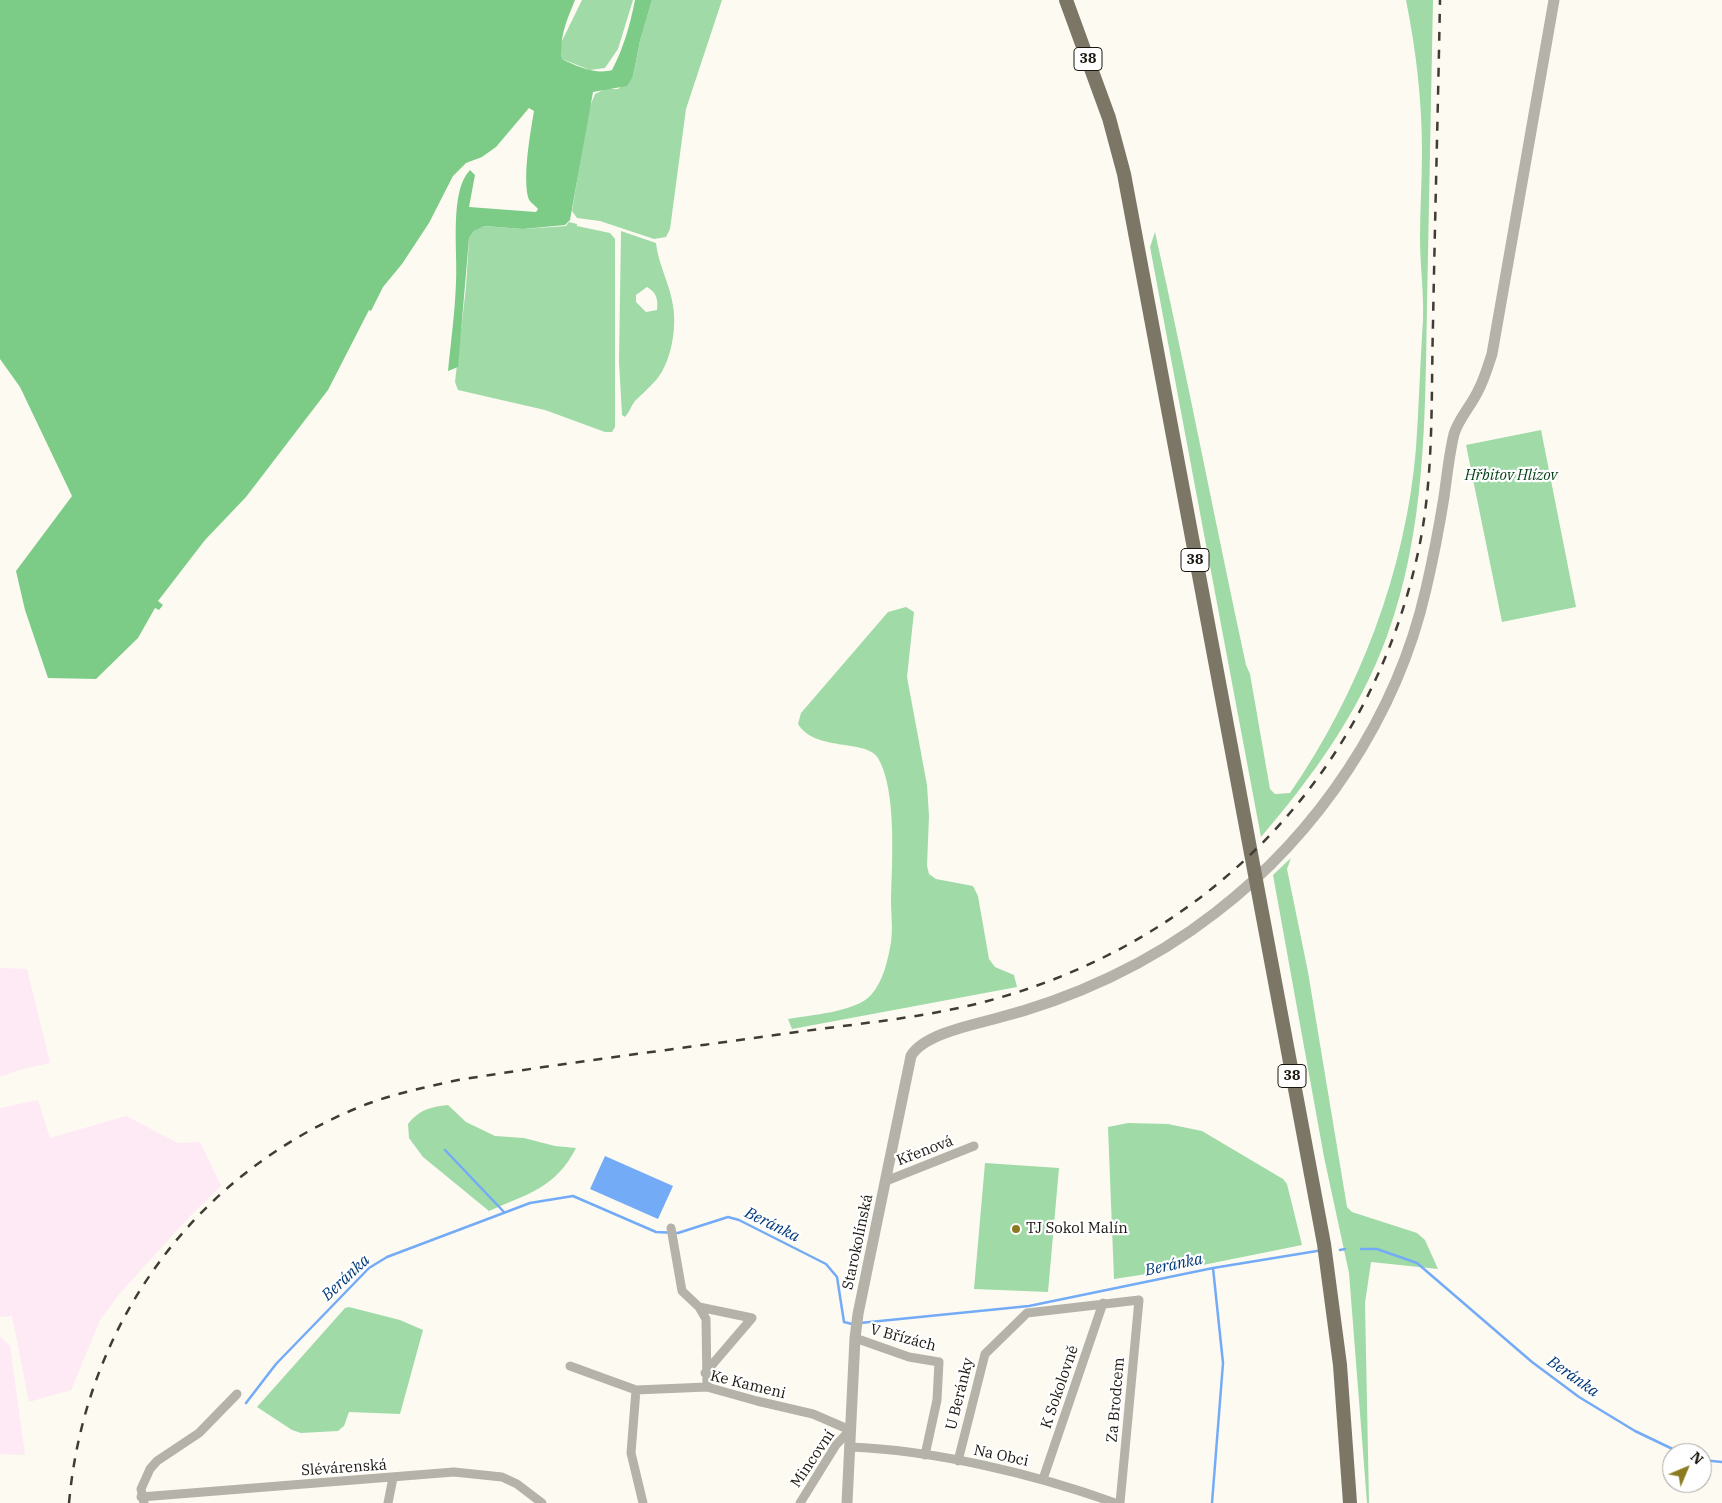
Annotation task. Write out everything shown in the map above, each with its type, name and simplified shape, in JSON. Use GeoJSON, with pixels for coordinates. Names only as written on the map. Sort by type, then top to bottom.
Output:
{"type":"FeatureCollection","features":[{"type":"Feature","properties":{"kind":"main road","name":"38"},"geometry":{"type":"LineString","coordinates":[[1066,0],[1109,118],[1124,174],[1326,1257],[1340,1365],[1350,1503]]}},
{"type":"Feature","properties":{"kind":"street","name":"Starokolínská"},"geometry":{"type":"LineString","coordinates":[[847,1503],[848,1447],[856,1329],[911,1056],[923,1043],[970,1026],[1025,1012],[1069,995],[1148,957],[1199,926],[1260,875],[1298,835],[1338,784],[1364,742],[1390,692],[1410,644],[1426,591],[1455,432],[1479,390],[1492,354],[1554,0]]}},
{"type":"Feature","properties":{"kind":"street","name":"Křenová"},"geometry":{"type":"LineString","coordinates":[[886,1181],[974,1146]]}},
{"type":"Feature","properties":{"kind":"street"},"geometry":{"type":"LineString","coordinates":[[671,1228],[682,1291],[699,1307],[706,1319],[708,1349],[705,1373],[707,1387]]}},
{"type":"Feature","properties":{"kind":"street","name":"U Beránky"},"geometry":{"type":"LineString","coordinates":[[958,1461],[984,1354],[1027,1313],[1139,1300]]}},
{"type":"Feature","properties":{"kind":"street","name":"Za Brodcem"},"geometry":{"type":"LineString","coordinates":[[1120,1503],[1139,1300]]}},
{"type":"Feature","properties":{"kind":"street","name":"K Sokolovně"},"geometry":{"type":"LineString","coordinates":[[1043,1479],[1103,1303]]}},
{"type":"Feature","properties":{"kind":"street"},"geometry":{"type":"LineString","coordinates":[[699,1307],[752,1318],[705,1373]]}},
{"type":"Feature","properties":{"kind":"street","name":"V Břízách"},"geometry":{"type":"LineString","coordinates":[[856,1329],[909,1357],[940,1362],[937,1400],[925,1455]]}},
{"type":"Feature","properties":{"kind":"street","name":"Ke Kameni"},"geometry":{"type":"LineString","coordinates":[[570,1366],[636,1390],[707,1387],[756,1402],[813,1414],[850,1430]]}},
{"type":"Feature","properties":{"kind":"street"},"geometry":{"type":"LineString","coordinates":[[636,1390],[631,1453],[643,1503]]}},
{"type":"Feature","properties":{"kind":"street","name":"Slévárenská"},"geometry":{"type":"LineString","coordinates":[[237,1394],[199,1433],[157,1460],[150,1469],[140,1490],[143,1500],[454,1472],[502,1477],[518,1484],[542,1503]]}},
{"type":"Feature","properties":{"kind":"street","name":"Mincovní"},"geometry":{"type":"LineString","coordinates":[[800,1503],[836,1445],[850,1430]]}},
{"type":"Feature","properties":{"kind":"street","name":"Na Obci"},"geometry":{"type":"LineString","coordinates":[[848,1447],[889,1448],[958,1461],[1043,1479],[1115,1503]]}},
{"type":"Feature","properties":{"kind":"street"},"geometry":{"type":"LineString","coordinates":[[388,1503],[393,1478]]}},
{"type":"Feature","properties":{"kind":"shaded area"},"geometry":{"type":"Polygon","coordinates":[[[0,968],[27,969],[50,1063],[19,1070],[0,1077],[0,968]]]}},
{"type":"Feature","properties":{"kind":"shaded area"},"geometry":{"type":"Polygon","coordinates":[[[38,1100],[50,1138],[126,1116],[178,1143],[200,1142],[221,1186],[191,1215],[120,1293],[100,1320],[71,1390],[29,1402],[12,1316],[0,1317],[0,1108],[38,1100]]]}},
{"type":"Feature","properties":{"kind":"shaded area"},"geometry":{"type":"Polygon","coordinates":[[[0,1336],[10,1346],[25,1455],[0,1454],[0,1336]]]}},
{"type":"Feature","properties":{"kind":"green space"},"geometry":{"type":"Polygon","coordinates":[[[0,0],[575,0],[563,36],[562,59],[593,71],[606,71],[612,70],[620,53],[635,0],[652,0],[640,41],[633,76],[627,86],[593,92],[570,220],[565,225],[523,229],[484,226],[474,231],[469,238],[458,367],[448,371],[454,315],[456,223],[459,192],[463,180],[470,170],[475,175],[469,207],[536,212],[538,209],[529,199],[526,177],[534,111],[529,108],[496,147],[482,157],[466,163],[453,176],[429,223],[402,264],[383,287],[371,311],[369,310],[328,390],[246,497],[205,540],[158,601],[163,605],[159,610],[155,608],[138,638],[96,679],[48,678],[25,610],[16,571],[72,496],[20,387],[0,359],[0,0]]]}},
{"type":"Feature","properties":{"kind":"green space"},"geometry":{"type":"Polygon","coordinates":[[[582,0],[633,0],[618,49],[605,68],[590,70],[562,59],[560,45],[582,0]]]}},
{"type":"Feature","properties":{"kind":"green space"},"geometry":{"type":"Polygon","coordinates":[[[652,0],[722,0],[686,109],[670,229],[666,237],[654,239],[600,221],[577,218],[572,211],[589,109],[595,94],[605,89],[618,89],[633,76],[640,41],[652,0]]]}},
{"type":"Feature","properties":{"kind":"green space"},"geometry":{"type":"Polygon","coordinates":[[[1406,0],[1433,0],[1424,431],[1421,473],[1409,555],[1400,596],[1387,636],[1363,691],[1349,717],[1316,767],[1261,837],[1150,247],[1155,232],[1246,665],[1250,674],[1270,789],[1275,794],[1290,793],[1315,754],[1358,672],[1390,584],[1411,494],[1416,448],[1423,320],[1420,238],[1422,151],[1418,75],[1406,0]]]}},
{"type":"Feature","properties":{"kind":"green space"},"geometry":{"type":"Polygon","coordinates":[[[569,222],[577,224],[577,226],[610,233],[615,239],[615,427],[612,432],[605,432],[545,410],[458,390],[455,382],[466,287],[469,238],[474,231],[483,226],[523,229],[566,226],[569,222]]]}},
{"type":"Feature","properties":{"kind":"green space"},"geometry":{"type":"Polygon","coordinates":[[[621,231],[656,243],[674,315],[672,344],[666,364],[657,379],[635,401],[625,417],[622,415],[619,362],[621,231]],[[647,287],[636,295],[636,302],[646,312],[657,310],[656,297],[647,287]]]}},
{"type":"Feature","properties":{"kind":"green space","name":"Hřbitov Hlízov"},"geometry":{"type":"Polygon","coordinates":[[[1541,430],[1576,607],[1502,622],[1466,445],[1541,430]]]}},
{"type":"Feature","properties":{"kind":"green space"},"geometry":{"type":"Polygon","coordinates":[[[906,607],[914,612],[907,677],[927,785],[929,816],[927,866],[929,874],[936,879],[973,886],[978,896],[989,959],[995,967],[1014,975],[1017,987],[792,1029],[788,1019],[832,1012],[864,1001],[879,984],[887,963],[892,932],[892,827],[891,807],[884,772],[878,758],[872,752],[816,738],[806,733],[798,724],[801,713],[888,612],[906,607]]]}},
{"type":"Feature","properties":{"kind":"green space"},"geometry":{"type":"Polygon","coordinates":[[[1291,858],[1287,869],[1308,972],[1347,1207],[1352,1212],[1417,1233],[1425,1240],[1438,1269],[1371,1262],[1365,1303],[1369,1503],[1367,1503],[1349,1273],[1324,1157],[1273,875],[1291,858]]]}},
{"type":"Feature","properties":{"kind":"green space"},"geometry":{"type":"Polygon","coordinates":[[[448,1105],[466,1122],[495,1136],[524,1138],[555,1146],[576,1148],[568,1161],[550,1181],[528,1194],[489,1211],[423,1157],[409,1138],[408,1124],[416,1115],[430,1108],[448,1105]]]}},
{"type":"Feature","properties":{"kind":"green space"},"geometry":{"type":"Polygon","coordinates":[[[1128,1123],[1168,1124],[1202,1131],[1283,1179],[1287,1184],[1302,1245],[1193,1267],[1114,1279],[1108,1127],[1128,1123]]]}},
{"type":"Feature","properties":{"kind":"green space","name":"TJ Sokol Malín"},"geometry":{"type":"Polygon","coordinates":[[[985,1163],[1059,1168],[1048,1292],[974,1289],[985,1163]]]}},
{"type":"Feature","properties":{"kind":"green space"},"geometry":{"type":"Polygon","coordinates":[[[349,1307],[400,1320],[423,1330],[400,1414],[349,1412],[344,1426],[338,1431],[301,1433],[292,1430],[257,1407],[345,1308],[349,1307]]]}},
{"type":"Feature","properties":{"kind":"water"},"geometry":{"type":"Polygon","coordinates":[[[605,1156],[673,1186],[658,1219],[590,1189],[605,1156]]]}},
{"type":"Feature","properties":{"kind":"waterway"},"geometry":{"type":"LineString","coordinates":[[445,1150],[504,1212]]}},
{"type":"Feature","properties":{"kind":"waterway","name":"Beránka"},"geometry":{"type":"LineString","coordinates":[[246,1403],[276,1364],[369,1268],[387,1257],[530,1203],[573,1196],[656,1232],[678,1233],[728,1217],[739,1220],[826,1264],[837,1277],[844,1322],[852,1324]]}},
{"type":"Feature","properties":{"kind":"waterway","name":"Beránka"},"geometry":{"type":"LineString","coordinates":[[1340,1250],[1345,1249]]}},
{"type":"Feature","properties":{"kind":"waterway","name":"Beránka"},"geometry":{"type":"LineString","coordinates":[[1361,1249],[1377,1249],[1417,1263],[1532,1362],[1579,1397],[1635,1431],[1662,1444]]}},
{"type":"Feature","properties":{"kind":"waterway","name":"Beránka"},"geometry":{"type":"LineString","coordinates":[[860,1323],[1029,1306],[1213,1268],[1317,1251]]}},
{"type":"Feature","properties":{"kind":"waterway"},"geometry":{"type":"LineString","coordinates":[[1212,1503],[1223,1363],[1213,1268]]}},
{"type":"Feature","properties":{"kind":"waterway","name":"Beránka"},"geometry":{"type":"LineString","coordinates":[[1712,1461],[1722,1462]]}},
{"type":"Feature","properties":{"kind":"railway"},"geometry":{"type":"LineString","coordinates":[[69,1503],[79,1437],[98,1374],[125,1315],[160,1261],[202,1212],[251,1169],[306,1133],[367,1104],[401,1093],[458,1080],[897,1019],[995,999],[1075,971],[1148,933],[1214,887],[1273,832],[1324,769],[1366,700],[1398,624],[1420,543],[1428,489],[1431,434],[1440,0]]}},
{"type":"Feature","properties":{"kind":"place","name":"TJ Sokol Malín"},"geometry":{"type":"Point","coordinates":[1016,1229]}}]}
